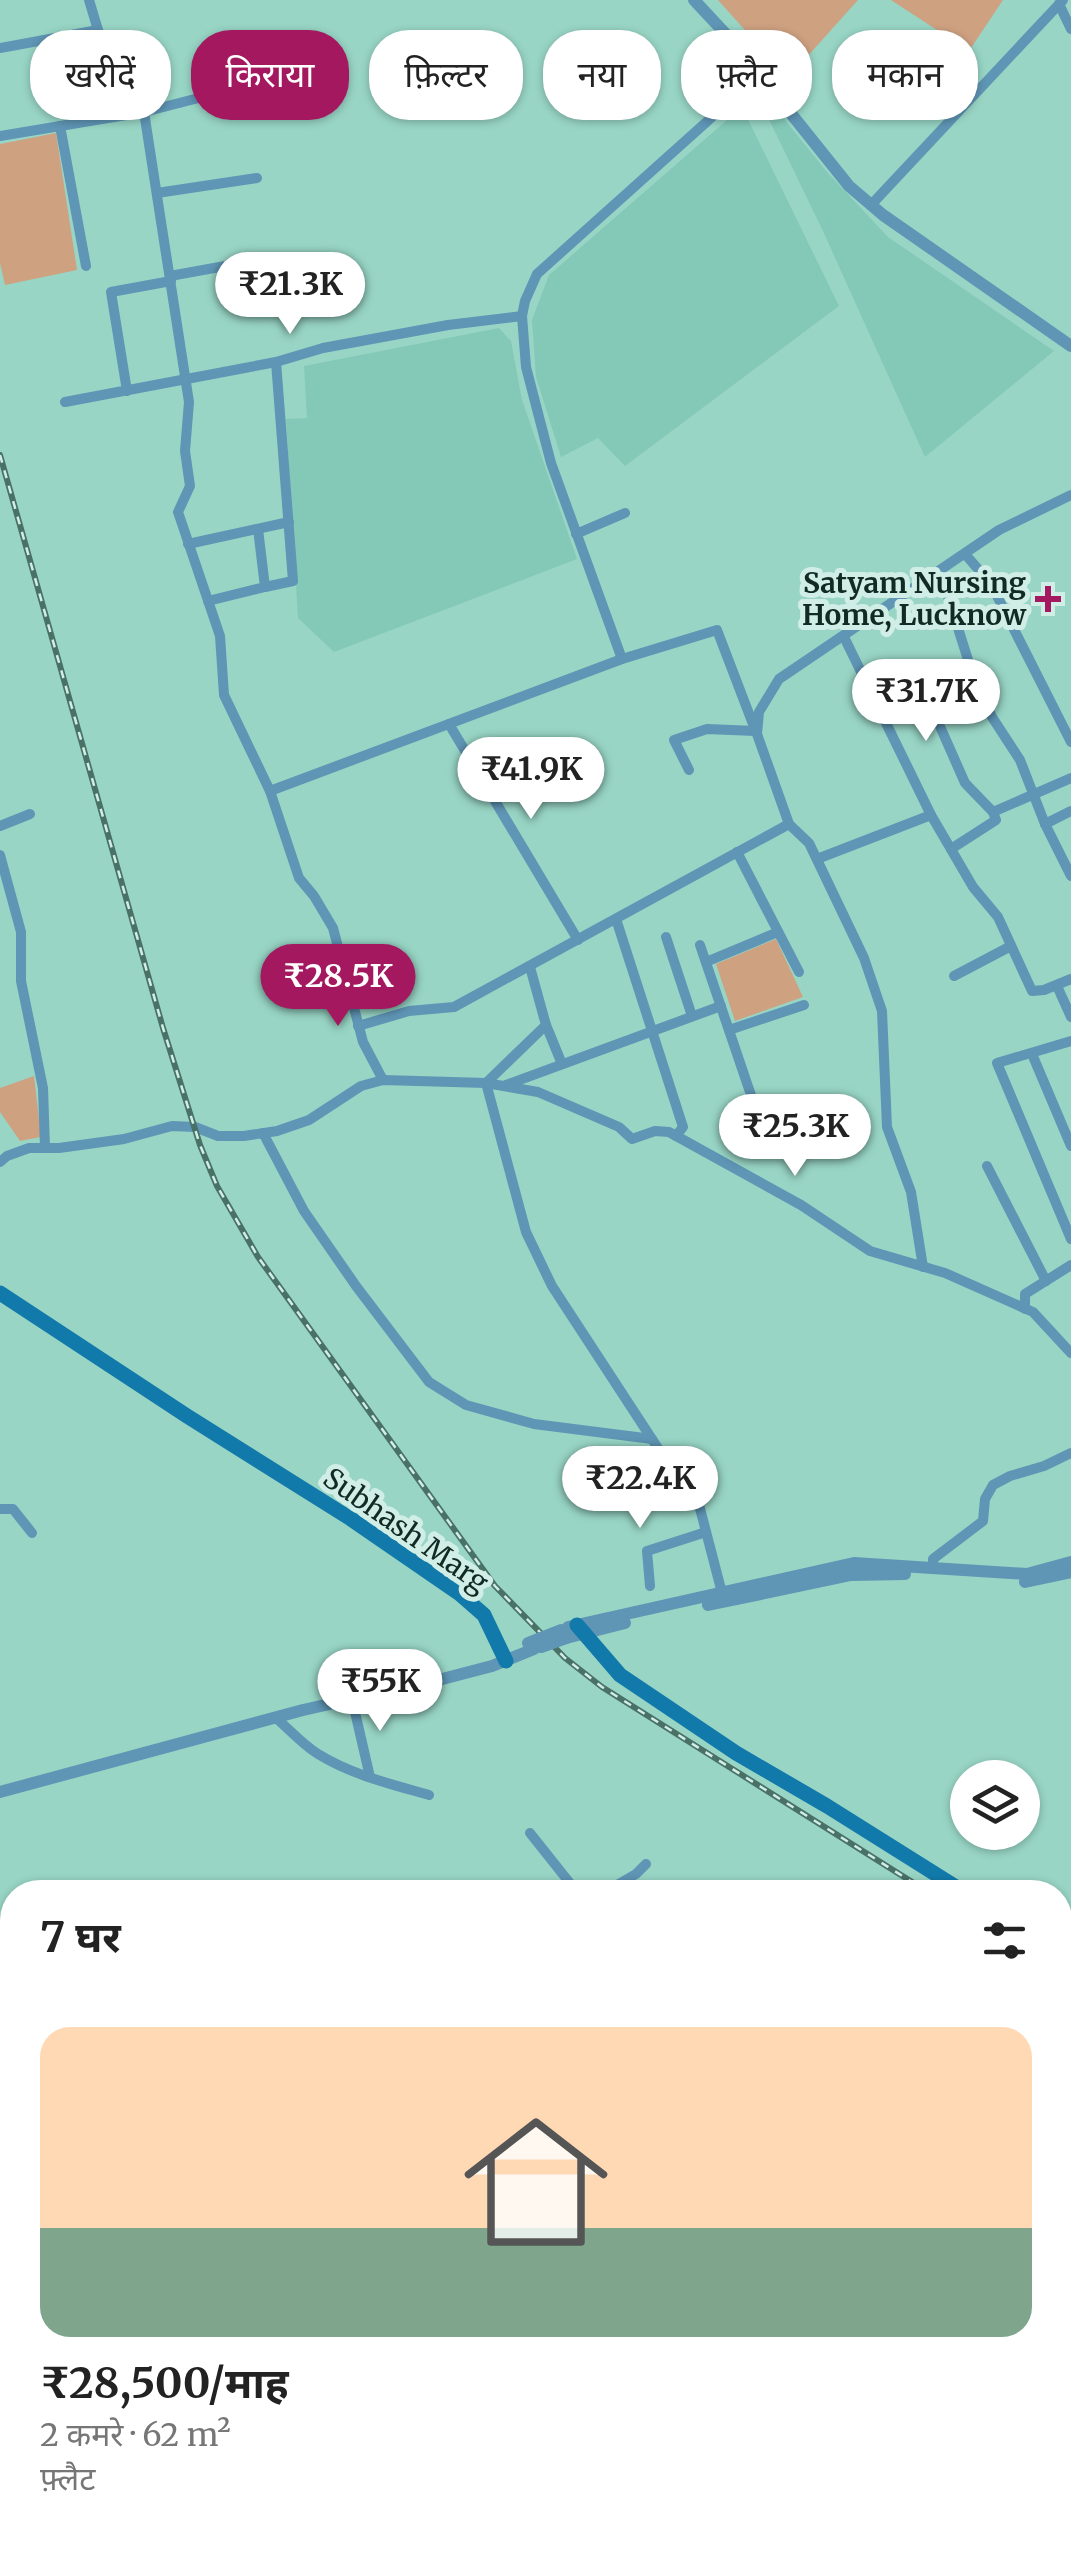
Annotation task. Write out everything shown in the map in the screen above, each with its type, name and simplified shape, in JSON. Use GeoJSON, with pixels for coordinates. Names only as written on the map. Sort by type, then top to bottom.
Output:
{"type":"FeatureCollection","features":[{"type":"Feature","properties":{"kind":"main road","name":"Subhash Marg"},"geometry":{"type":"LineString","coordinates":[[0,1293],[351,1519],[460,1594],[484,1615],[504,1658]]}},
{"type":"Feature","properties":{"kind":"main road"},"geometry":{"type":"LineString","coordinates":[[572,1631],[620,1675],[736,1753],[945,1880]]}},
{"type":"Feature","properties":{"kind":"street"},"geometry":{"type":"LineString","coordinates":[[89,0],[98,30]]}},
{"type":"Feature","properties":{"kind":"street"},"geometry":{"type":"LineString","coordinates":[[694,0],[722,30]]}},
{"type":"Feature","properties":{"kind":"street"},"geometry":{"type":"LineString","coordinates":[[871,205],[1061,2],[1071,29]]}},
{"type":"Feature","properties":{"kind":"street"},"geometry":{"type":"LineString","coordinates":[[0,48],[30,42]]}},
{"type":"Feature","properties":{"kind":"street"},"geometry":{"type":"LineString","coordinates":[[0,136],[96,120]]}},
{"type":"Feature","properties":{"kind":"street"},"geometry":{"type":"LineString","coordinates":[[145,120],[189,402],[185,451],[190,486],[178,512],[220,636],[224,695],[270,791],[299,878],[333,928],[363,1042],[383,1080]]}},
{"type":"Feature","properties":{"kind":"street"},"geometry":{"type":"LineString","coordinates":[[622,659],[550,463],[526,367],[522,316],[537,274],[709,120]]}},
{"type":"Feature","properties":{"kind":"street"},"geometry":{"type":"LineString","coordinates":[[797,120],[849,186],[871,205],[1071,346]]}},
{"type":"Feature","properties":{"kind":"street"},"geometry":{"type":"LineString","coordinates":[[60,126],[86,266]]}},
{"type":"Feature","properties":{"kind":"street"},"geometry":{"type":"LineString","coordinates":[[157,193],[257,178]]}},
{"type":"Feature","properties":{"kind":"street"},"geometry":{"type":"LineString","coordinates":[[127,391],[111,292],[269,258]]}},
{"type":"Feature","properties":{"kind":"street"},"geometry":{"type":"LineString","coordinates":[[65,402],[276,362],[323,348],[522,316]]}},
{"type":"Feature","properties":{"kind":"street"},"geometry":{"type":"LineString","coordinates":[[208,601],[293,580],[276,362]]}},
{"type":"Feature","properties":{"kind":"street"},"geometry":{"type":"LineString","coordinates":[[756,732],[758,712],[779,679],[999,530],[1071,496]]}},
{"type":"Feature","properties":{"kind":"street"},"geometry":{"type":"LineString","coordinates":[[576,534],[626,513]]}},
{"type":"Feature","properties":{"kind":"street"},"geometry":{"type":"LineString","coordinates":[[188,544],[289,522]]}},
{"type":"Feature","properties":{"kind":"street"},"geometry":{"type":"LineString","coordinates":[[258,528],[265,587]]}},
{"type":"Feature","properties":{"kind":"street"},"geometry":{"type":"LineString","coordinates":[[965,554],[991,584],[1067,724],[1071,742]]}},
{"type":"Feature","properties":{"kind":"street"},"geometry":{"type":"LineString","coordinates":[[940,571],[978,689],[1020,760],[1071,876]]}},
{"type":"Feature","properties":{"kind":"street"},"geometry":{"type":"LineString","coordinates":[[270,791],[622,659],[717,630],[789,824],[810,843],[864,958],[882,1011],[887,1127],[910,1192],[923,1267]]}},
{"type":"Feature","properties":{"kind":"street"},"geometry":{"type":"LineString","coordinates":[[844,637],[931,815],[973,887],[998,916],[1032,990],[1044,990],[1071,979]]}},
{"type":"Feature","properties":{"kind":"street"},"geometry":{"type":"LineString","coordinates":[[951,849],[996,820],[994,812],[965,783],[932,706],[978,689]]}},
{"type":"Feature","properties":{"kind":"street"},"geometry":{"type":"LineString","coordinates":[[449,724],[578,940]]}},
{"type":"Feature","properties":{"kind":"street"},"geometry":{"type":"LineString","coordinates":[[689,770],[674,740],[704,730],[756,732]]}},
{"type":"Feature","properties":{"kind":"street"},"geometry":{"type":"LineString","coordinates":[[994,812],[1071,778]]}},
{"type":"Feature","properties":{"kind":"street"},"geometry":{"type":"LineString","coordinates":[[1045,824],[1071,811]]}},
{"type":"Feature","properties":{"kind":"street"},"geometry":{"type":"LineString","coordinates":[[0,826],[30,814]]}},
{"type":"Feature","properties":{"kind":"street"},"geometry":{"type":"LineString","coordinates":[[816,859],[931,815]]}},
{"type":"Feature","properties":{"kind":"street"},"geometry":{"type":"LineString","coordinates":[[358,1026],[409,1011],[454,1007],[789,824]]}},
{"type":"Feature","properties":{"kind":"street"},"geometry":{"type":"LineString","coordinates":[[737,852],[799,972]]}},
{"type":"Feature","properties":{"kind":"street"},"geometry":{"type":"LineString","coordinates":[[0,855],[20,932],[21,981],[43,1088],[44,1148]]}},
{"type":"Feature","properties":{"kind":"street"},"geometry":{"type":"LineString","coordinates":[[616,919],[682,1127],[676,1136]]}},
{"type":"Feature","properties":{"kind":"street"},"geometry":{"type":"LineString","coordinates":[[706,962],[778,932]]}},
{"type":"Feature","properties":{"kind":"street"},"geometry":{"type":"LineString","coordinates":[[666,937],[692,1016]]}},
{"type":"Feature","properties":{"kind":"street"},"geometry":{"type":"LineString","coordinates":[[700,944],[753,1100]]}},
{"type":"Feature","properties":{"kind":"street"},"geometry":{"type":"LineString","coordinates":[[954,976],[1011,946]]}},
{"type":"Feature","properties":{"kind":"street"},"geometry":{"type":"LineString","coordinates":[[530,967],[562,1064]]}},
{"type":"Feature","properties":{"kind":"street"},"geometry":{"type":"LineString","coordinates":[[1057,986],[1071,1017]]}},
{"type":"Feature","properties":{"kind":"street"},"geometry":{"type":"LineString","coordinates":[[729,1030],[804,1005]]}},
{"type":"Feature","properties":{"kind":"street"},"geometry":{"type":"LineString","coordinates":[[504,1086],[721,1006]]}},
{"type":"Feature","properties":{"kind":"street"},"geometry":{"type":"LineString","coordinates":[[486,1083],[546,1025]]}},
{"type":"Feature","properties":{"kind":"street"},"geometry":{"type":"LineString","coordinates":[[1071,1040],[997,1063],[1071,1239]]}},
{"type":"Feature","properties":{"kind":"street"},"geometry":{"type":"LineString","coordinates":[[1032,1054],[1071,1146]]}},
{"type":"Feature","properties":{"kind":"street"},"geometry":{"type":"LineString","coordinates":[[0,1162],[29,1148],[124,1139],[172,1126],[194,1127],[218,1136],[277,1131],[309,1120],[360,1086],[383,1080],[486,1083],[538,1092],[620,1126],[632,1139],[654,1131],[670,1132],[801,1204],[870,1251],[945,1273],[1033,1312],[1071,1353]]}},
{"type":"Feature","properties":{"kind":"street"},"geometry":{"type":"LineString","coordinates":[[486,1083],[526,1232],[552,1286],[652,1439],[697,1497],[722,1593]]}},
{"type":"Feature","properties":{"kind":"street"},"geometry":{"type":"LineString","coordinates":[[263,1133],[304,1212],[429,1382],[466,1405],[534,1424],[652,1439]]}},
{"type":"Feature","properties":{"kind":"street"},"geometry":{"type":"LineString","coordinates":[[987,1166],[1046,1281]]}},
{"type":"Feature","properties":{"kind":"street"},"geometry":{"type":"LineString","coordinates":[[1025,1309],[1025,1294],[1071,1265]]}},
{"type":"Feature","properties":{"kind":"street"},"geometry":{"type":"LineString","coordinates":[[934,1568],[933,1559],[983,1520],[985,1499],[993,1484],[1071,1452]]}},
{"type":"Feature","properties":{"kind":"street"},"geometry":{"type":"LineString","coordinates":[[0,1510],[14,1509],[32,1533]]}},
{"type":"Feature","properties":{"kind":"street"},"geometry":{"type":"LineString","coordinates":[[650,1586],[647,1550],[706,1532]]}},
{"type":"Feature","properties":{"kind":"street"},"geometry":{"type":"LineString","coordinates":[[0,1792],[276,1718],[352,1699],[362,1700],[504,1658],[572,1631],[854,1564],[1027,1574],[1071,1562]]}},
{"type":"Feature","properties":{"kind":"street"},"geometry":{"type":"LineString","coordinates":[[572,1631],[851,1575],[926,1574],[1025,1582],[1071,1572]]}},
{"type":"Feature","properties":{"kind":"street"},"geometry":{"type":"LineString","coordinates":[[352,1699],[370,1777]]}},
{"type":"Feature","properties":{"kind":"street"},"geometry":{"type":"LineString","coordinates":[[276,1718],[315,1752],[358,1774],[429,1795]]}},
{"type":"Feature","properties":{"kind":"street"},"geometry":{"type":"LineString","coordinates":[[530,1834],[563,1880]]}},
{"type":"Feature","properties":{"kind":"street"},"geometry":{"type":"LineString","coordinates":[[625,1880],[646,1864]]}},
{"type":"Feature","properties":{"kind":"shaded area"},"geometry":{"type":"Polygon","coordinates":[[[718,0],[858,0],[812,51],[812,30],[745,30],[718,0]]]}},
{"type":"Feature","properties":{"kind":"shaded area"},"geometry":{"type":"Polygon","coordinates":[[[891,0],[1003,0],[978,38],[978,30],[937,30],[891,0]]]}},
{"type":"Feature","properties":{"kind":"shaded area"},"geometry":{"type":"Polygon","coordinates":[[[727,120],[748,120],[839,306],[625,466],[598,438],[561,457],[536,377],[532,320],[549,275],[727,120]]]}},
{"type":"Feature","properties":{"kind":"shaded area"},"geometry":{"type":"Polygon","coordinates":[[[769,120],[785,120],[888,237],[1054,351],[925,457],[769,120]]]}},
{"type":"Feature","properties":{"kind":"shaded area"},"geometry":{"type":"Polygon","coordinates":[[[56,133],[77,270],[5,285],[0,263],[0,144],[56,133]]]}},
{"type":"Feature","properties":{"kind":"shaded area"},"geometry":{"type":"Polygon","coordinates":[[[499,328],[511,341],[522,400],[577,559],[334,652],[298,618],[286,419],[307,418],[304,366],[499,328]]]}},
{"type":"Feature","properties":{"kind":"shaded area"},"geometry":{"type":"Polygon","coordinates":[[[776,939],[803,997],[735,1021],[716,964],[776,939]]]}},
{"type":"Feature","properties":{"kind":"shaded area"},"geometry":{"type":"Polygon","coordinates":[[[34,1076],[41,1137],[20,1141],[0,1112],[0,1088],[34,1076]]]}},
{"type":"Feature","properties":{"kind":"railway"},"geometry":{"type":"LineString","coordinates":[[0,455],[200,1145],[217,1186],[258,1257],[495,1586],[565,1658],[602,1687],[909,1880]]}},
{"type":"Feature","properties":{"kind":"place","name":"Satyam Nursing Home, Lucknow"},"geometry":{"type":"Point","coordinates":[1048,599]}}]}
